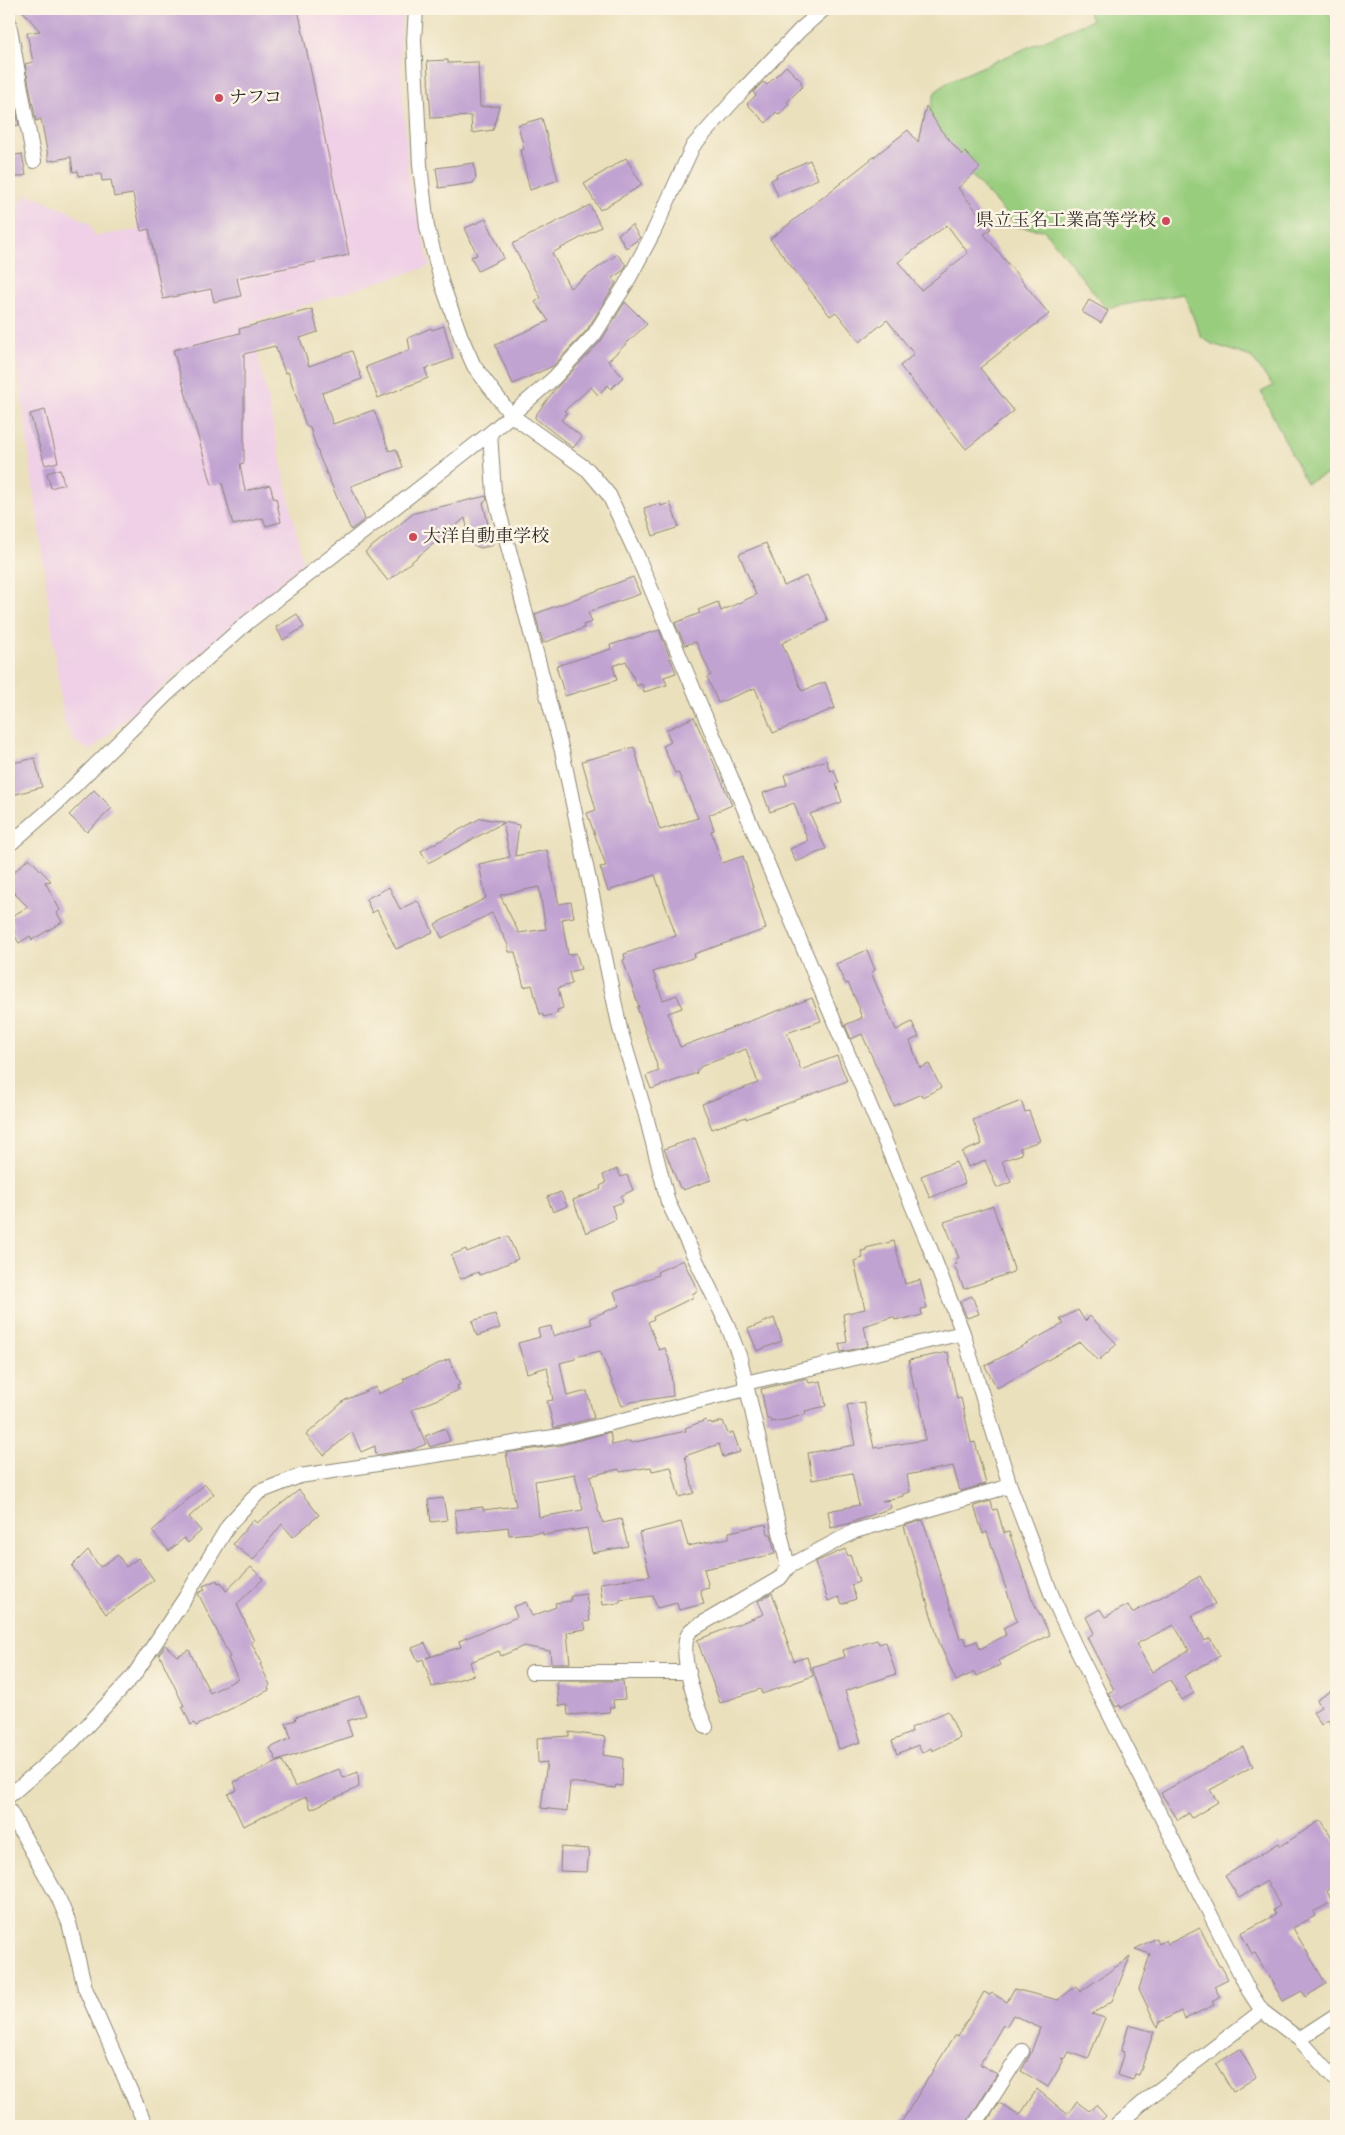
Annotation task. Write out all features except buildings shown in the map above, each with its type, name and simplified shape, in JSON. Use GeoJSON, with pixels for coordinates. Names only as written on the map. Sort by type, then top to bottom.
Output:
{"type":"FeatureCollection","features":[{"type":"Feature","properties":{"kind":"street"},"geometry":{"type":"LineString","coordinates":[[416,9],[414,40],[419,155],[427,227],[442,284],[464,344],[474,366],[511,415],[588,470],[609,495],[846,1046],[925,1235],[962,1333],[1010,1486],[1052,1596],[1191,1879],[1249,1991],[1262,2011],[1299,2038],[1336,2080]]}},
{"type":"Feature","properties":{"kind":"street"},"geometry":{"type":"LineString","coordinates":[[9,845],[56,804],[167,694],[248,622],[490,433],[554,378],[594,336],[626,284],[654,231],[693,146],[800,30],[824,9]]}},
{"type":"Feature","properties":{"kind":"street"},"geometry":{"type":"LineString","coordinates":[[9,23],[34,160]]}},
{"type":"Feature","properties":{"kind":"street"},"geometry":{"type":"LineString","coordinates":[[490,433],[494,493],[562,752],[620,1029],[645,1112],[668,1202],[727,1324],[740,1358],[788,1567]]}},
{"type":"Feature","properties":{"kind":"street"},"geometry":{"type":"LineString","coordinates":[[9,1796],[72,1742],[134,1675],[186,1598],[230,1524],[259,1492],[300,1476],[560,1436],[746,1386],[962,1333]]}},
{"type":"Feature","properties":{"kind":"street"},"geometry":{"type":"LineString","coordinates":[[706,1727],[697,1707],[689,1672],[686,1639],[691,1630],[780,1578],[788,1567],[855,1531],[1010,1486]]}},
{"type":"Feature","properties":{"kind":"street"},"geometry":{"type":"LineString","coordinates":[[532,1672],[689,1672]]}},
{"type":"Feature","properties":{"kind":"street"},"geometry":{"type":"LineString","coordinates":[[9,1810],[66,1914],[86,1988],[146,2126]]}},
{"type":"Feature","properties":{"kind":"street"},"geometry":{"type":"LineString","coordinates":[[1116,2126],[1146,2100],[1262,2011]]}},
{"type":"Feature","properties":{"kind":"street"},"geometry":{"type":"LineString","coordinates":[[1299,2038],[1336,2015]]}},
{"type":"Feature","properties":{"kind":"street"},"geometry":{"type":"LineString","coordinates":[[974,2126],[1022,2051]]}},
{"type":"Feature","properties":{"kind":"shaded area"},"geometry":{"type":"Polygon","coordinates":[[[99,9],[403,9],[400,50],[409,181],[430,266],[251,322],[303,563],[90,751],[74,741],[64,722],[21,391],[12,333],[9,329],[9,229],[10,220],[26,193],[66,210],[90,224],[94,236],[139,230],[99,9]]]}},
{"type":"Feature","properties":{"kind":"green space","name":"県立玉名工業高等学校"},"geometry":{"type":"Polygon","coordinates":[[[1087,9],[1328,9],[1336,36],[1336,470],[1306,483],[1261,392],[1273,386],[1251,357],[1212,344],[1201,337],[1184,294],[1106,308],[1044,230],[1018,227],[934,134],[928,117],[935,92],[949,81],[1092,20],[1087,9]]]}},
{"type":"Feature","properties":{"kind":"place","name":"ナフコ"},"geometry":{"type":"Point","coordinates":[219,98]}},
{"type":"Feature","properties":{"kind":"place","name":"県立玉名工業高等学校"},"geometry":{"type":"Point","coordinates":[1166,221]}},
{"type":"Feature","properties":{"kind":"place","name":"大洋自動車学校"},"geometry":{"type":"Point","coordinates":[413,537]}}]}
